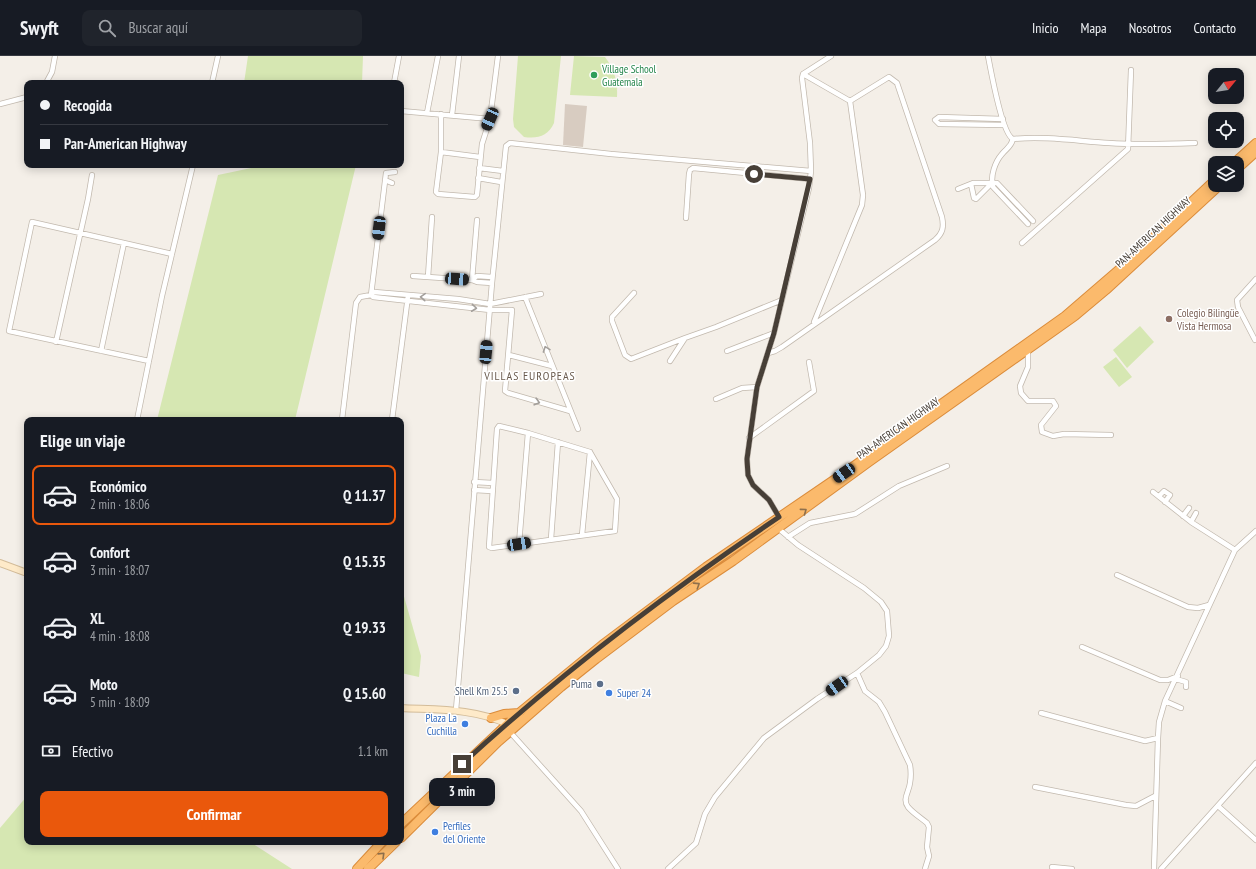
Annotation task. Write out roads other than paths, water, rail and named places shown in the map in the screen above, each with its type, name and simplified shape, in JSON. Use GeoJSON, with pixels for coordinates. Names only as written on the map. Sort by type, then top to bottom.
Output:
{"type":"FeatureCollection","features":[{"type":"Feature","properties":{"kind":"highway"},"geometry":{"type":"LineString","coordinates":[[1242,156],[1254,146]]}},
{"type":"Feature","properties":{"kind":"highway"},"geometry":{"type":"LineString","coordinates":[[1244,160],[1254,146]]}},
{"type":"Feature","properties":{"kind":"highway","name":"PAN-AMERICAN HIGHWAY"},"geometry":{"type":"LineString","coordinates":[[404,832],[455,783],[519,713],[618,632],[761,529],[1065,316],[1123,266],[1208,187]]}},
{"type":"Feature","properties":{"kind":"highway","name":"PAN-AMERICAN HIGHWAY"},"geometry":{"type":"LineString","coordinates":[[404,821],[506,728],[596,659],[673,601],[730,564],[870,462],[1028,351],[1090,304],[1212,192]]}},
{"type":"Feature","properties":{"kind":"highway"},"geometry":{"type":"LineString","coordinates":[[730,564],[725,559],[752,540],[761,529]]}},
{"type":"Feature","properties":{"kind":"highway"},"geometry":{"type":"LineString","coordinates":[[493,718],[504,714],[519,713]]}},
{"type":"Feature","properties":{"kind":"highway"},"geometry":{"type":"LineString","coordinates":[[493,718],[506,728]]}},
{"type":"Feature","properties":{"kind":"highway"},"geometry":{"type":"LineString","coordinates":[[404,830],[422,803]]}},
{"type":"Feature","properties":{"kind":"highway"},"geometry":{"type":"LineString","coordinates":[[357,869],[379,845]]}},
{"type":"Feature","properties":{"kind":"highway","name":"PAN-AMERICAN HIGHWAY"},"geometry":{"type":"LineString","coordinates":[[368,869],[391,845]]}},
{"type":"Feature","properties":{"kind":"main road"},"geometry":{"type":"LineString","coordinates":[[0,563],[24,571]]}},
{"type":"Feature","properties":{"kind":"main road"},"geometry":{"type":"LineString","coordinates":[[404,708],[456,710],[493,718]]}},
{"type":"Feature","properties":{"kind":"street"},"geometry":{"type":"LineString","coordinates":[[48,80],[52,72],[56,56]]}},
{"type":"Feature","properties":{"kind":"street"},"geometry":{"type":"LineString","coordinates":[[213,80],[218,56]]}},
{"type":"Feature","properties":{"kind":"street"},"geometry":{"type":"LineString","coordinates":[[395,80],[399,56]]}},
{"type":"Feature","properties":{"kind":"street"},"geometry":{"type":"LineString","coordinates":[[427,113],[438,56]]}},
{"type":"Feature","properties":{"kind":"street"},"geometry":{"type":"LineString","coordinates":[[452,115],[459,56]]}},
{"type":"Feature","properties":{"kind":"street"},"geometry":{"type":"LineString","coordinates":[[441,114],[437,194],[475,197],[477,195],[480,156],[485,130],[490,119],[498,56]]}},
{"type":"Feature","properties":{"kind":"street"},"geometry":{"type":"LineString","coordinates":[[779,517],[769,500],[753,485],[748,475],[747,459],[749,438],[757,387],[774,333],[810,179],[810,143],[801,83],[803,74],[831,56]]}},
{"type":"Feature","properties":{"kind":"street"},"geometry":{"type":"LineString","coordinates":[[988,56],[1004,125],[1010,137],[1013,139],[1041,137],[1161,145],[1195,143]]}},
{"type":"Feature","properties":{"kind":"street"},"geometry":{"type":"LineString","coordinates":[[1022,243],[1128,149],[1131,70]]}},
{"type":"Feature","properties":{"kind":"street"},"geometry":{"type":"LineString","coordinates":[[803,74],[850,101]]}},
{"type":"Feature","properties":{"kind":"street"},"geometry":{"type":"LineString","coordinates":[[768,353],[778,349],[935,240],[940,236],[944,228],[942,217],[897,82],[889,77],[850,101]]}},
{"type":"Feature","properties":{"kind":"street"},"geometry":{"type":"LineString","coordinates":[[0,104],[24,98]]}},
{"type":"Feature","properties":{"kind":"street"},"geometry":{"type":"LineString","coordinates":[[813,324],[862,205],[863,195],[850,101]]}},
{"type":"Feature","properties":{"kind":"street"},"geometry":{"type":"LineString","coordinates":[[404,111],[490,119]]}},
{"type":"Feature","properties":{"kind":"street"},"geometry":{"type":"LineString","coordinates":[[1003,119],[937,117],[935,120],[939,124],[1004,125]]}},
{"type":"Feature","properties":{"kind":"street"},"geometry":{"type":"LineString","coordinates":[[1013,139],[1010,147],[1002,154],[995,165],[992,183],[993,187],[1028,224]]}},
{"type":"Feature","properties":{"kind":"street"},"geometry":{"type":"LineString","coordinates":[[456,710],[474,482],[504,148],[507,144],[510,144],[811,171]]}},
{"type":"Feature","properties":{"kind":"street"},"geometry":{"type":"LineString","coordinates":[[440,152],[480,156]]}},
{"type":"Feature","properties":{"kind":"street"},"geometry":{"type":"LineString","coordinates":[[138,417],[172,254],[192,168]]}},
{"type":"Feature","properties":{"kind":"street"},"geometry":{"type":"LineString","coordinates":[[479,168],[503,171]]}},
{"type":"Feature","properties":{"kind":"street"},"geometry":{"type":"LineString","coordinates":[[686,218],[689,174],[690,170],[693,168],[810,179]]}},
{"type":"Feature","properties":{"kind":"street"},"geometry":{"type":"LineString","coordinates":[[371,295],[386,173],[395,172]]}},
{"type":"Feature","properties":{"kind":"street"},"geometry":{"type":"LineString","coordinates":[[56,342],[88,199],[92,174]]}},
{"type":"Feature","properties":{"kind":"street"},"geometry":{"type":"LineString","coordinates":[[478,178],[501,182]]}},
{"type":"Feature","properties":{"kind":"street"},"geometry":{"type":"LineString","coordinates":[[385,180],[392,183]]}},
{"type":"Feature","properties":{"kind":"street"},"geometry":{"type":"LineString","coordinates":[[971,184],[974,198],[976,199],[992,183]]}},
{"type":"Feature","properties":{"kind":"street"},"geometry":{"type":"LineString","coordinates":[[958,189],[971,184],[997,183],[1033,221]]}},
{"type":"Feature","properties":{"kind":"street"},"geometry":{"type":"LineString","coordinates":[[1011,206],[1015,203]]}},
{"type":"Feature","properties":{"kind":"street"},"geometry":{"type":"LineString","coordinates":[[428,277],[432,217]]}},
{"type":"Feature","properties":{"kind":"street"},"geometry":{"type":"LineString","coordinates":[[472,280],[477,220]]}},
{"type":"Feature","properties":{"kind":"street"},"geometry":{"type":"LineString","coordinates":[[149,361],[9,331],[32,222],[172,254]]}},
{"type":"Feature","properties":{"kind":"street"},"geometry":{"type":"LineString","coordinates":[[101,351],[124,243]]}},
{"type":"Feature","properties":{"kind":"street"},"geometry":{"type":"LineString","coordinates":[[413,276],[472,280],[477,282],[492,283]]}},
{"type":"Feature","properties":{"kind":"street"},"geometry":{"type":"LineString","coordinates":[[472,280],[477,276],[492,277]]}},
{"type":"Feature","properties":{"kind":"street"},"geometry":{"type":"LineString","coordinates":[[1255,340],[1254,333],[1238,307],[1237,300],[1256,279]]}},
{"type":"Feature","properties":{"kind":"street"},"geometry":{"type":"LineString","coordinates":[[342,417],[356,303],[360,297],[371,295],[374,292],[458,299],[490,304],[541,294]]}},
{"type":"Feature","properties":{"kind":"street"},"geometry":{"type":"LineString","coordinates":[[634,293],[612,317],[623,348],[628,358],[631,359],[782,300]]}},
{"type":"Feature","properties":{"kind":"street"},"geometry":{"type":"LineString","coordinates":[[371,295],[373,298],[490,310],[510,308],[513,311],[505,388],[506,392],[570,411]]}},
{"type":"Feature","properties":{"kind":"street"},"geometry":{"type":"LineString","coordinates":[[392,417],[408,296]]}},
{"type":"Feature","properties":{"kind":"street"},"geometry":{"type":"LineString","coordinates":[[525,297],[578,429]]}},
{"type":"Feature","properties":{"kind":"street"},"geometry":{"type":"LineString","coordinates":[[441,298],[441,305]]}},
{"type":"Feature","properties":{"kind":"street"},"geometry":{"type":"LineString","coordinates":[[506,301],[506,309]]}},
{"type":"Feature","properties":{"kind":"street"},"geometry":{"type":"LineString","coordinates":[[727,351],[774,333]]}},
{"type":"Feature","properties":{"kind":"street"},"geometry":{"type":"LineString","coordinates":[[670,361],[685,338]]}},
{"type":"Feature","properties":{"kind":"street"},"geometry":{"type":"LineString","coordinates":[[1028,351],[1028,367],[1020,386],[1020,393],[1028,401],[1053,401],[1056,404],[1056,408],[1041,425],[1042,432],[1053,436],[1064,434],[1111,435]]}},
{"type":"Feature","properties":{"kind":"street"},"geometry":{"type":"LineString","coordinates":[[509,355],[552,366]]}},
{"type":"Feature","properties":{"kind":"street"},"geometry":{"type":"LineString","coordinates":[[749,438],[814,390],[809,362]]}},
{"type":"Feature","properties":{"kind":"street"},"geometry":{"type":"LineString","coordinates":[[716,399],[742,388],[757,387]]}},
{"type":"Feature","properties":{"kind":"street"},"geometry":{"type":"LineString","coordinates":[[499,426],[503,426],[528,433],[590,452],[617,498],[615,531],[492,548],[489,547],[497,429],[499,426]]}},
{"type":"Feature","properties":{"kind":"street"},"geometry":{"type":"LineString","coordinates":[[519,544],[528,433]]}},
{"type":"Feature","properties":{"kind":"street"},"geometry":{"type":"LineString","coordinates":[[551,540],[558,442]]}},
{"type":"Feature","properties":{"kind":"street"},"geometry":{"type":"LineString","coordinates":[[582,535],[590,452]]}},
{"type":"Feature","properties":{"kind":"street"},"geometry":{"type":"LineString","coordinates":[[788,537],[810,524],[855,514],[899,486],[947,466]]}},
{"type":"Feature","properties":{"kind":"street"},"geometry":{"type":"LineString","coordinates":[[474,482],[493,483]]}},
{"type":"Feature","properties":{"kind":"street"},"geometry":{"type":"LineString","coordinates":[[474,490],[492,491]]}},
{"type":"Feature","properties":{"kind":"street"},"geometry":{"type":"LineString","coordinates":[[1159,496],[1164,491],[1170,495],[1165,502]]}},
{"type":"Feature","properties":{"kind":"street"},"geometry":{"type":"LineString","coordinates":[[1154,492],[1191,522],[1235,550]]}},
{"type":"Feature","properties":{"kind":"street"},"geometry":{"type":"LineString","coordinates":[[1183,516],[1189,508]]}},
{"type":"Feature","properties":{"kind":"street"},"geometry":{"type":"LineString","coordinates":[[1191,522],[1196,513]]}},
{"type":"Feature","properties":{"kind":"street"},"geometry":{"type":"LineString","coordinates":[[668,869],[696,843],[705,814],[715,797],[764,738],[817,699],[857,673],[879,655],[886,646],[889,636],[887,611],[881,602],[864,588],[798,546],[779,529]]}},
{"type":"Feature","properties":{"kind":"street"},"geometry":{"type":"LineString","coordinates":[[1154,869],[1155,796],[1159,722],[1165,701],[1235,550],[1256,532]]}},
{"type":"Feature","properties":{"kind":"street"},"geometry":{"type":"LineString","coordinates":[[1117,575],[1188,607],[1198,608],[1209,605]]}},
{"type":"Feature","properties":{"kind":"street"},"geometry":{"type":"LineString","coordinates":[[1082,647],[1160,680],[1168,680],[1177,677],[1186,682],[1186,687]]}},
{"type":"Feature","properties":{"kind":"street"},"geometry":{"type":"LineString","coordinates":[[857,673],[865,691],[879,702],[885,712],[910,764],[910,785],[905,797],[906,803],[908,807],[929,827],[927,846],[929,856],[925,869]]}},
{"type":"Feature","properties":{"kind":"street"},"geometry":{"type":"LineString","coordinates":[[1165,701],[1181,708]]}},
{"type":"Feature","properties":{"kind":"street"},"geometry":{"type":"LineString","coordinates":[[1041,713],[1145,741],[1158,738]]}},
{"type":"Feature","properties":{"kind":"street"},"geometry":{"type":"LineString","coordinates":[[506,728],[581,811],[618,869]]}},
{"type":"Feature","properties":{"kind":"street"},"geometry":{"type":"LineString","coordinates":[[1161,869],[1256,763]]}},
{"type":"Feature","properties":{"kind":"street"},"geometry":{"type":"LineString","coordinates":[[1035,787],[1136,806],[1155,796]]}},
{"type":"Feature","properties":{"kind":"street"},"geometry":{"type":"LineString","coordinates":[[1218,806],[1256,840]]}},
{"type":"Feature","properties":{"kind":"street"},"geometry":{"type":"LineString","coordinates":[[1052,866],[1072,869]]}},
{"type":"Feature","properties":{"kind":"place","name":"Village School Guatemala"},"geometry":{"type":"Point","coordinates":[594,75]}},
{"type":"Feature","properties":{"kind":"place","name":"Colegio Bilingüe Vista Hermosa"},"geometry":{"type":"Point","coordinates":[1169,319]}},
{"type":"Feature","properties":{"kind":"place","name":"Puma"},"geometry":{"type":"Point","coordinates":[600,684]}},
{"type":"Feature","properties":{"kind":"place","name":"Shell Km 25.5"},"geometry":{"type":"Point","coordinates":[516,691]}},
{"type":"Feature","properties":{"kind":"place","name":"Super 24"},"geometry":{"type":"Point","coordinates":[609,693]}},
{"type":"Feature","properties":{"kind":"place","name":"Plaza La Cuchilla"},"geometry":{"type":"Point","coordinates":[465,724]}},
{"type":"Feature","properties":{"kind":"place","name":"Perfiles del Oriente"},"geometry":{"type":"Point","coordinates":[435,832]}},
{"type":"Feature","properties":{"kind":"district","name":"VILLAS EUROPEAS"},"geometry":{"type":"Point","coordinates":[530,375]}}]}
